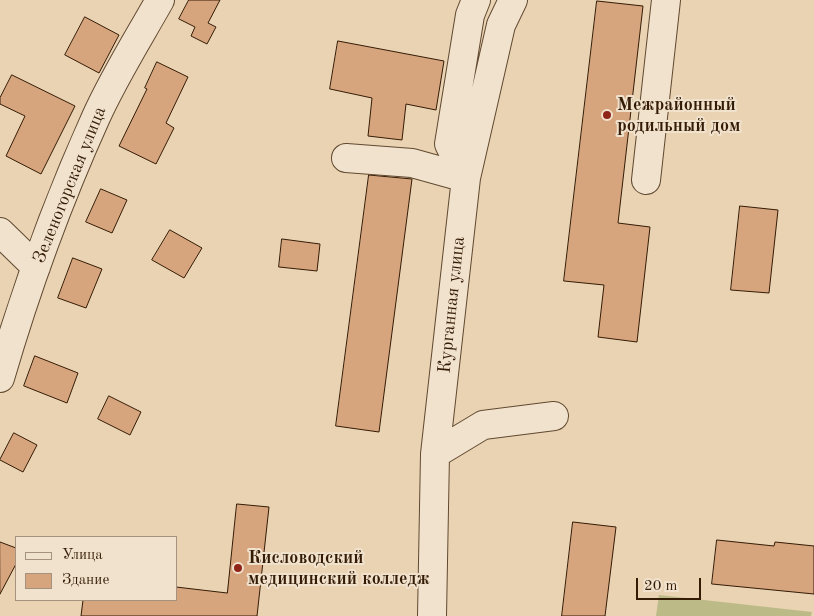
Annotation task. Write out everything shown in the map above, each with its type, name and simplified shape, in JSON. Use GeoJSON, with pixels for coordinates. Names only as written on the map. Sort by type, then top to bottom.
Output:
{"type":"FeatureCollection","features":[{"type":"Feature","properties":{"kind":"street","name":"Зеленогорская улица"},"geometry":{"type":"LineString","coordinates":[[0,378],[18,315],[67,184],[97,116],[160,0]]}},
{"type":"Feature","properties":{"kind":"street"},"geometry":{"type":"LineString","coordinates":[[466,178],[449,144],[470,15],[476,0]]}},
{"type":"Feature","properties":{"kind":"street","name":"Курганная улица"},"geometry":{"type":"LineString","coordinates":[[432,616],[436,454],[466,178],[501,25],[512,0]]}},
{"type":"Feature","properties":{"kind":"street"},"geometry":{"type":"LineString","coordinates":[[646,180],[666,0]]}},
{"type":"Feature","properties":{"kind":"street"},"geometry":{"type":"LineString","coordinates":[[346,158],[412,163],[466,178]]}},
{"type":"Feature","properties":{"kind":"street"},"geometry":{"type":"LineString","coordinates":[[0,232],[36,267]]}},
{"type":"Feature","properties":{"kind":"street"},"geometry":{"type":"LineString","coordinates":[[436,454],[483,425],[554,416]]}},
{"type":"Feature","properties":{"kind":"shaded area"},"geometry":{"type":"Polygon","coordinates":[[[659,595],[812,612],[811,616],[656,616],[659,595]]]}},
{"type":"Feature","properties":{"kind":"building"},"geometry":{"type":"Polygon","coordinates":[[[189,0],[220,0],[208,23],[216,27],[207,44],[191,36],[195,27],[179,19],[189,0]]]}},
{"type":"Feature","properties":{"kind":"building","name":"Межрайонный родильный дом"},"geometry":{"type":"Polygon","coordinates":[[[597,1],[643,6],[618,223],[650,227],[637,342],[598,337],[604,285],[564,281],[597,1]]]}},
{"type":"Feature","properties":{"kind":"building"},"geometry":{"type":"Polygon","coordinates":[[[85,17],[119,35],[99,73],[65,55],[85,17]]]}},
{"type":"Feature","properties":{"kind":"building"},"geometry":{"type":"Polygon","coordinates":[[[338,41],[444,61],[436,110],[406,104],[402,140],[368,136],[372,98],[330,89],[338,41]]]}},
{"type":"Feature","properties":{"kind":"building"},"geometry":{"type":"Polygon","coordinates":[[[157,62],[188,77],[166,123],[174,128],[156,164],[119,146],[147,89],[145,88],[157,62]]]}},
{"type":"Feature","properties":{"kind":"building"},"geometry":{"type":"Polygon","coordinates":[[[12,75],[75,106],[41,174],[6,156],[25,116],[0,104],[0,98],[12,75]]]}},
{"type":"Feature","properties":{"kind":"building"},"geometry":{"type":"Polygon","coordinates":[[[369,175],[412,179],[379,432],[336,426],[369,175]]]}},
{"type":"Feature","properties":{"kind":"building"},"geometry":{"type":"Polygon","coordinates":[[[101,189],[127,200],[112,233],[86,222],[101,189]]]}},
{"type":"Feature","properties":{"kind":"building"},"geometry":{"type":"Polygon","coordinates":[[[740,206],[778,210],[769,293],[731,290],[740,206]]]}},
{"type":"Feature","properties":{"kind":"building"},"geometry":{"type":"Polygon","coordinates":[[[170,230],[202,248],[184,278],[152,260],[170,230]]]}},
{"type":"Feature","properties":{"kind":"building"},"geometry":{"type":"Polygon","coordinates":[[[282,239],[320,244],[317,271],[279,267],[282,239]]]}},
{"type":"Feature","properties":{"kind":"building"},"geometry":{"type":"Polygon","coordinates":[[[73,258],[102,269],[86,308],[58,298],[73,258]]]}},
{"type":"Feature","properties":{"kind":"building"},"geometry":{"type":"Polygon","coordinates":[[[35,356],[78,373],[67,403],[24,386],[35,356]]]}},
{"type":"Feature","properties":{"kind":"building"},"geometry":{"type":"Polygon","coordinates":[[[109,396],[141,412],[130,435],[98,419],[109,396]]]}},
{"type":"Feature","properties":{"kind":"building"},"geometry":{"type":"Polygon","coordinates":[[[14,433],[37,445],[23,472],[0,460],[14,433]]]}},
{"type":"Feature","properties":{"kind":"building"},"geometry":{"type":"Polygon","coordinates":[[[237,504],[269,507],[257,616],[81,616],[83,601],[178,601],[178,587],[227,593],[237,504]]]}},
{"type":"Feature","properties":{"kind":"building"},"geometry":{"type":"Polygon","coordinates":[[[573,522],[616,527],[605,616],[562,616],[573,522]]]}},
{"type":"Feature","properties":{"kind":"building"},"geometry":{"type":"Polygon","coordinates":[[[717,540],[774,546],[775,542],[814,546],[814,594],[712,584],[717,540]]]}},
{"type":"Feature","properties":{"kind":"building"},"geometry":{"type":"Polygon","coordinates":[[[0,542],[15,548],[15,566],[0,594],[0,542]]]}},
{"type":"Feature","properties":{"kind":"place","name":"Межрайонный родильный дом"},"geometry":{"type":"Point","coordinates":[607,115]}},
{"type":"Feature","properties":{"kind":"place","name":"Кисловодский медицинский колледж"},"geometry":{"type":"Point","coordinates":[238,568]}}]}
